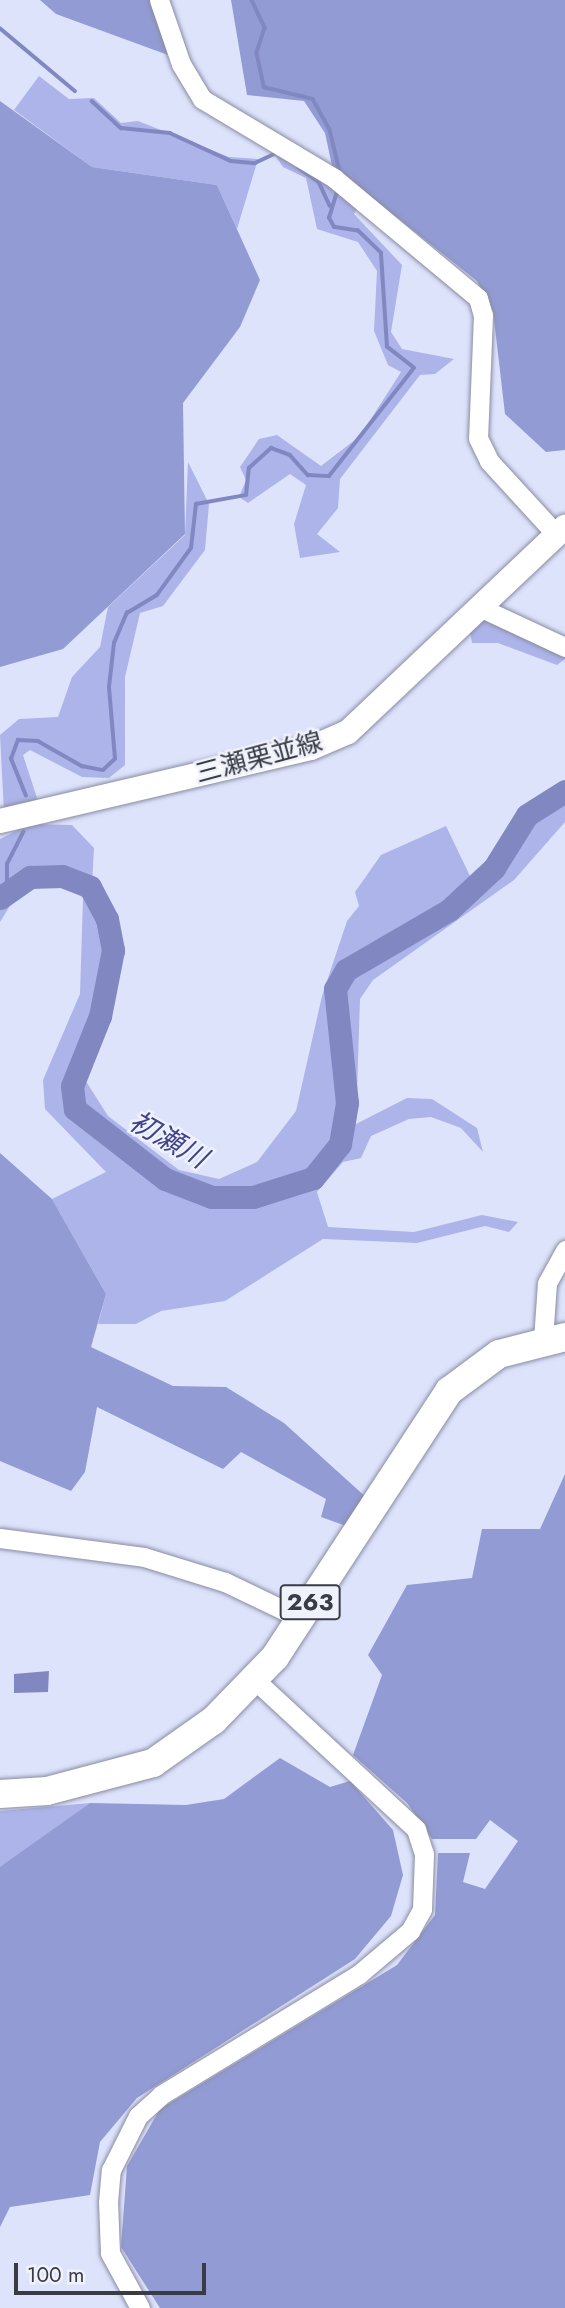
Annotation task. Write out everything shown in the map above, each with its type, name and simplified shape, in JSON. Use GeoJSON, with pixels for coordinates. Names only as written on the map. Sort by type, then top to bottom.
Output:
{"type":"FeatureCollection","features":[{"type":"Feature","properties":{"kind":"highway","name":"263"},"geometry":{"type":"LineString","coordinates":[[0,1794],[47,1791],[153,1763],[256,1681],[449,1391],[481,1363],[554,1338]]}},
{"type":"Feature","properties":{"kind":"main road","name":"三瀬栗並線"},"geometry":{"type":"LineString","coordinates":[[0,821],[311,748],[348,732],[477,606],[560,530]]}},
{"type":"Feature","properties":{"kind":"street"},"geometry":{"type":"LineString","coordinates":[[159,0],[181,64],[202,99],[342,184],[478,299],[484,315],[478,438],[489,461],[560,530]]}},
{"type":"Feature","properties":{"kind":"street"},"geometry":{"type":"LineString","coordinates":[[477,606],[565,646]]}},
{"type":"Feature","properties":{"kind":"street"},"geometry":{"type":"LineString","coordinates":[[554,1338],[547,1283],[565,1250]]}},
{"type":"Feature","properties":{"kind":"street"},"geometry":{"type":"LineString","coordinates":[[0,1538],[144,1557],[225,1582],[300,1618]]}},
{"type":"Feature","properties":{"kind":"street"},"geometry":{"type":"LineString","coordinates":[[139,2308],[114,2266],[108,2215],[111,2170],[138,2116],[161,2095],[359,1974],[410,1931],[422,1909],[424,1854],[416,1829],[256,1681]]}},
{"type":"Feature","properties":{"kind":"shaded area"},"geometry":{"type":"Polygon","coordinates":[[[40,0],[153,0],[168,55],[56,14],[40,0]]]}},
{"type":"Feature","properties":{"kind":"shaded area"},"geometry":{"type":"Polygon","coordinates":[[[231,0],[565,0],[565,450],[546,452],[505,414],[493,311],[477,281],[332,166],[325,133],[304,101],[247,95],[231,0]]]}},
{"type":"Feature","properties":{"kind":"shaded area"},"geometry":{"type":"Polygon","coordinates":[[[39,76],[69,99],[94,98],[121,123],[138,121],[229,157],[258,159],[237,229],[217,185],[92,167],[14,110],[39,76]]]}},
{"type":"Feature","properties":{"kind":"shaded area"},"geometry":{"type":"Polygon","coordinates":[[[0,101],[92,167],[217,185],[260,280],[240,327],[183,403],[185,534],[63,649],[0,667],[0,101]]]}},
{"type":"Feature","properties":{"kind":"shaded area"},"geometry":{"type":"Polygon","coordinates":[[[273,152],[366,194],[354,214],[402,265],[391,332],[402,349],[454,359],[435,374],[420,375],[340,479],[338,508],[317,534],[340,552],[300,558],[294,524],[306,485],[290,474],[248,503],[239,497],[246,480],[240,467],[259,439],[277,435],[321,466],[360,436],[401,372],[388,365],[374,331],[377,271],[358,242],[317,229],[306,178],[283,167],[273,152]]]}},
{"type":"Feature","properties":{"kind":"shaded area"},"geometry":{"type":"Polygon","coordinates":[[[188,462],[209,504],[205,550],[163,606],[140,613],[125,677],[125,765],[109,778],[82,777],[30,750],[23,755],[38,801],[4,812],[0,735],[19,719],[58,717],[72,677],[100,647],[108,607],[185,535],[188,462]]]}},
{"type":"Feature","properties":{"kind":"shaded area"},"geometry":{"type":"Polygon","coordinates":[[[488,618],[565,655],[565,659],[557,665],[498,643],[472,643],[469,627],[488,618]]]}},
{"type":"Feature","properties":{"kind":"shaded area"},"geometry":{"type":"Polygon","coordinates":[[[565,798],[565,822],[514,880],[373,980],[360,999],[356,1124],[407,1098],[432,1099],[477,1128],[483,1152],[461,1128],[431,1117],[409,1119],[371,1136],[361,1158],[343,1162],[317,1192],[328,1227],[414,1232],[482,1215],[518,1222],[509,1232],[485,1226],[417,1243],[323,1239],[225,1301],[161,1311],[136,1324],[98,1324],[106,1294],[52,1199],[106,1172],[45,1109],[43,1080],[80,994],[83,898],[70,887],[41,884],[16,896],[0,922],[0,839],[30,824],[72,825],[94,848],[92,885],[116,963],[82,1075],[108,1116],[179,1170],[219,1179],[257,1162],[296,1111],[322,996],[347,921],[359,906],[355,892],[381,855],[446,826],[470,876],[483,886],[521,845],[543,808],[565,798]]]}},
{"type":"Feature","properties":{"kind":"shaded area"},"geometry":{"type":"Polygon","coordinates":[[[0,1153],[52,1199],[106,1294],[91,1347],[173,1386],[226,1387],[284,1423],[368,1499],[349,1527],[321,1517],[326,1499],[241,1452],[223,1469],[97,1407],[85,1472],[71,1491],[0,1461],[0,1153]]]}},
{"type":"Feature","properties":{"kind":"shaded area"},"geometry":{"type":"Polygon","coordinates":[[[565,1474],[565,2308],[160,2308],[121,2247],[127,2166],[160,2109],[397,1965],[435,1915],[438,1853],[470,1853],[463,1882],[485,1889],[518,1841],[490,1820],[476,1839],[432,1839],[407,1803],[353,1755],[382,1675],[368,1655],[407,1585],[472,1578],[482,1529],[540,1529],[565,1474]]]}},
{"type":"Feature","properties":{"kind":"shaded area"},"geometry":{"type":"Polygon","coordinates":[[[49,1671],[48,1692],[14,1693],[14,1674],[49,1671]]]}},
{"type":"Feature","properties":{"kind":"shaded area"},"geometry":{"type":"Polygon","coordinates":[[[280,1758],[330,1787],[350,1781],[393,1830],[403,1875],[391,1916],[355,1959],[137,2098],[100,2142],[90,2195],[10,2207],[0,2227],[0,1867],[90,1803],[186,1805],[224,1799],[280,1758]]]}},
{"type":"Feature","properties":{"kind":"shaded area"},"geometry":{"type":"Polygon","coordinates":[[[90,1803],[2,1867],[0,1867],[0,1811],[90,1803]]]}},
{"type":"Feature","properties":{"kind":"waterway"},"geometry":{"type":"LineString","coordinates":[[252,0],[265,28],[257,53],[264,87],[313,99],[330,130],[341,175]]}},
{"type":"Feature","properties":{"kind":"waterway"},"geometry":{"type":"LineString","coordinates":[[0,28],[75,91]]}},
{"type":"Feature","properties":{"kind":"waterway"},"geometry":{"type":"LineString","coordinates":[[92,101],[121,128],[170,133],[231,161],[255,163],[276,153]]}},
{"type":"Feature","properties":{"kind":"waterway"},"geometry":{"type":"LineString","coordinates":[[299,168],[319,182],[330,206]]}},
{"type":"Feature","properties":{"kind":"waterway"},"geometry":{"type":"LineString","coordinates":[[26,796],[11,759],[18,740],[38,741],[82,766],[103,770],[115,759],[109,687],[114,643],[127,613],[157,595],[191,548],[196,504],[246,495],[249,468],[271,448],[290,455],[308,475],[329,476],[414,368],[387,347],[381,253],[358,231],[334,227],[329,218],[338,188]]}},
{"type":"Feature","properties":{"kind":"waterway","name":"初瀬川"},"geometry":{"type":"LineString","coordinates":[[0,898],[30,877],[62,876],[90,887],[107,919],[113,950],[100,1016],[72,1086],[75,1109],[165,1179],[212,1197],[253,1197],[313,1178],[340,1144],[347,1103],[335,989],[346,970],[449,910],[494,868],[527,815],[565,791]]}},
{"type":"Feature","properties":{"kind":"waterway"},"geometry":{"type":"LineString","coordinates":[[7,890],[7,864],[23,832]]}}]}
